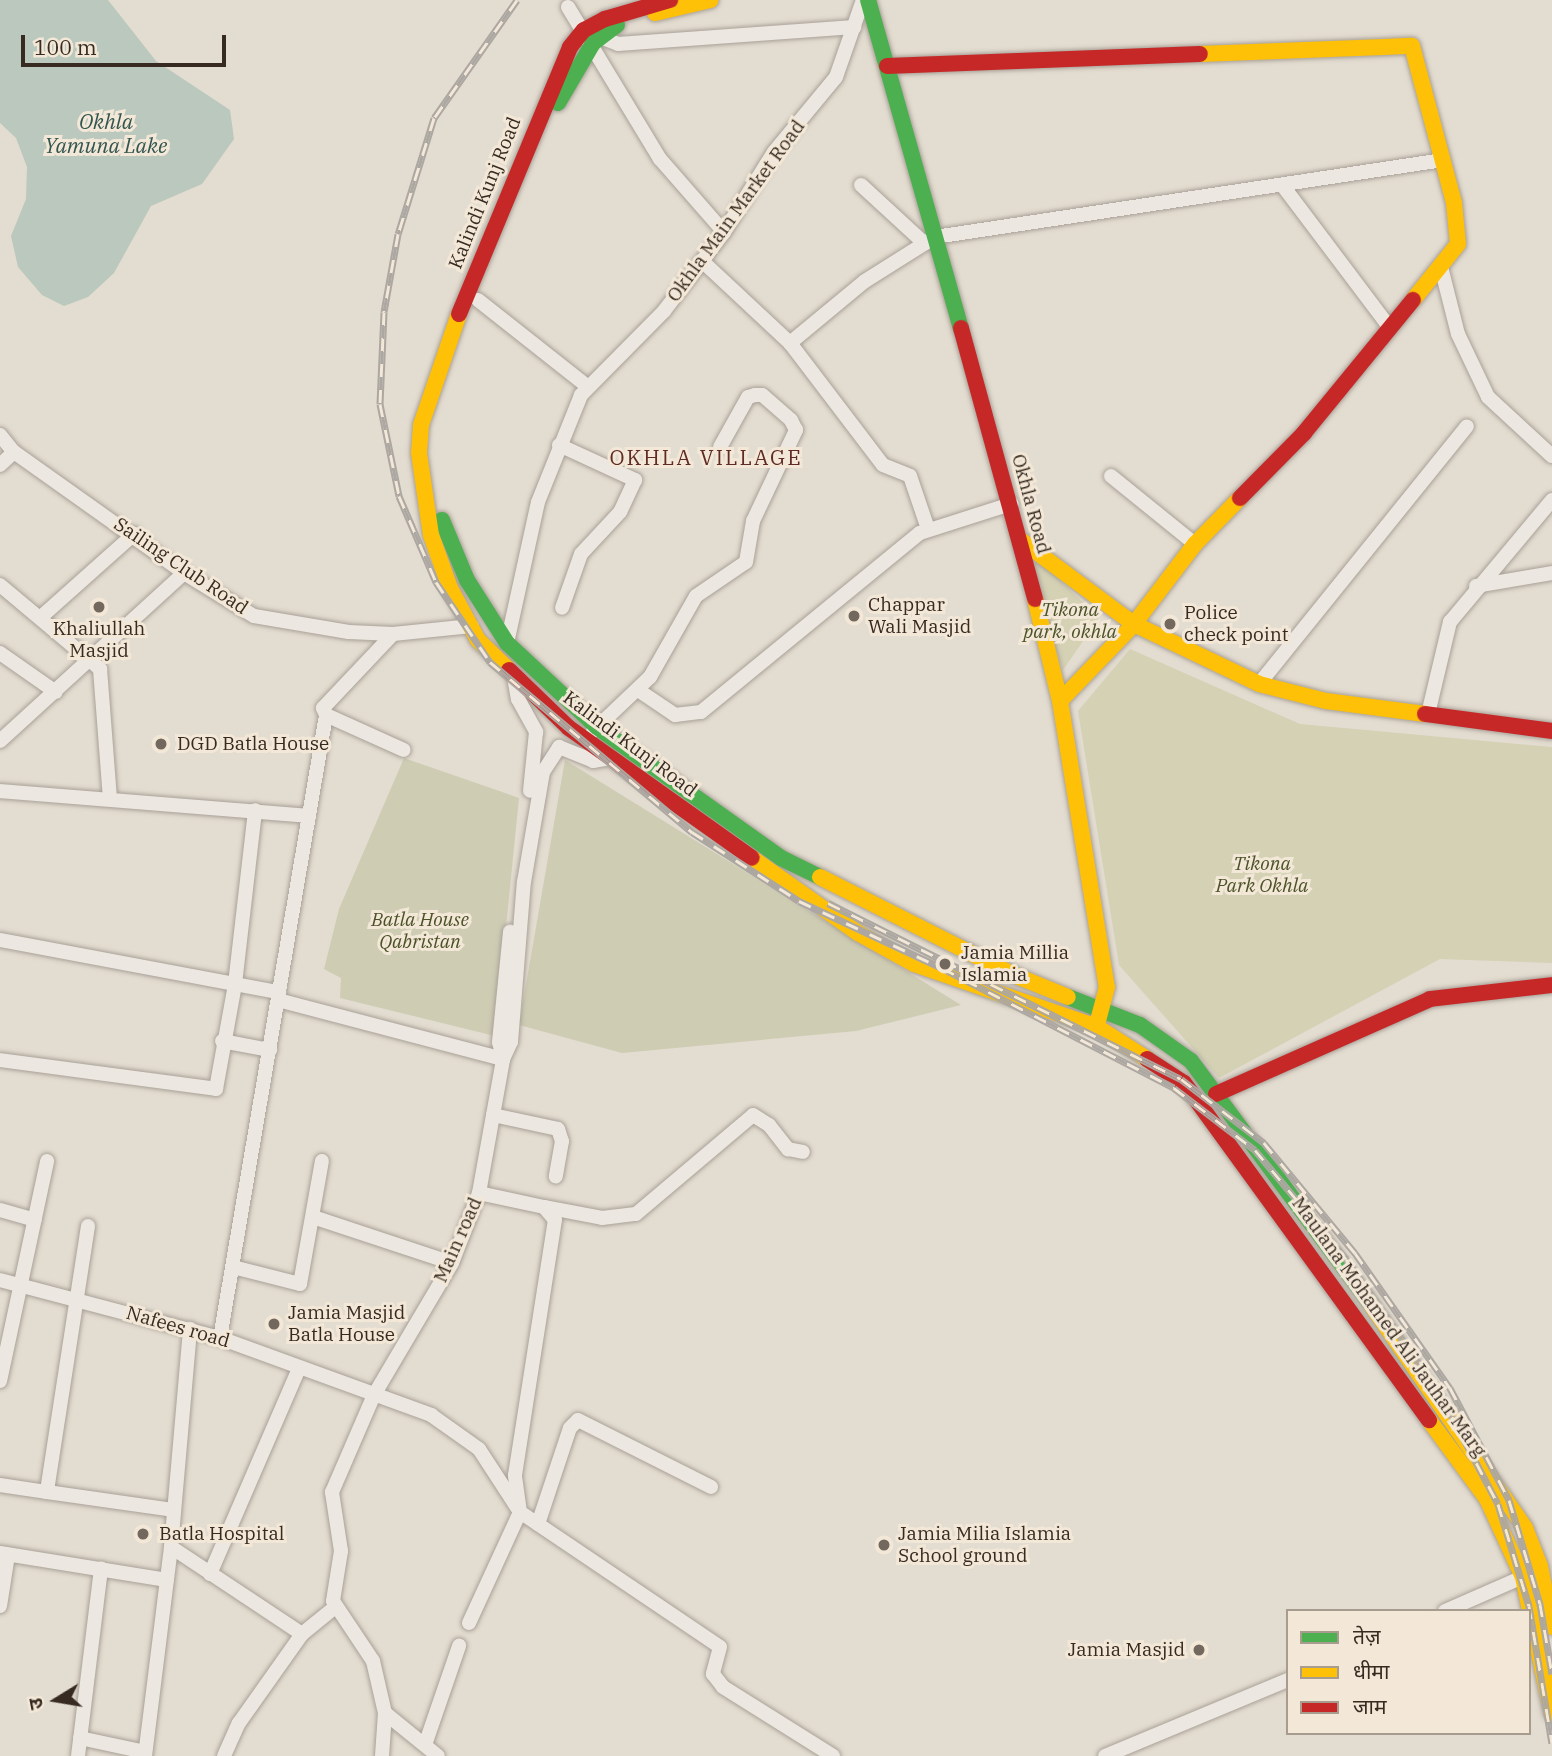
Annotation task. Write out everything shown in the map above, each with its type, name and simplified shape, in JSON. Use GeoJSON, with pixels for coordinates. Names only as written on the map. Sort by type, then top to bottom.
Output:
{"type":"FeatureCollection","features":[{"type":"Feature","properties":{"kind":"main road"},"geometry":{"type":"LineString","coordinates":[[592,37],[621,12],[670,0]]}},
{"type":"Feature","properties":{"kind":"main road","name":"Kalindi Kunj Road"},"geometry":{"type":"LineString","coordinates":[[711,0],[641,16],[592,37],[553,78],[446,346],[421,425],[421,477],[431,535],[450,588],[478,640],[514,677],[584,739],[858,933],[914,964],[1097,1027]]}},
{"type":"Feature","properties":{"kind":"main road","name":"Okhla Road"},"geometry":{"type":"LineString","coordinates":[[865,0],[887,66],[929,240],[1011,504],[1060,701],[1107,987],[1097,1027]]}},
{"type":"Feature","properties":{"kind":"main road","name":"Kalindi Kunj Road"},"geometry":{"type":"LineString","coordinates":[[592,37],[566,83],[478,300],[434,426],[430,471],[445,535],[507,643],[597,727],[781,858],[1014,975],[1101,1009]]}},
{"type":"Feature","properties":{"kind":"main road"},"geometry":{"type":"LineString","coordinates":[[887,66],[1408,43],[1443,160],[1459,238],[1441,267],[1304,433],[1195,544],[1134,624],[1060,701]]}},
{"type":"Feature","properties":{"kind":"main road"},"geometry":{"type":"LineString","coordinates":[[1020,539],[1134,624],[1259,684],[1302,697],[1552,730]]}},
{"type":"Feature","properties":{"kind":"main road"},"geometry":{"type":"LineString","coordinates":[[1216,1094],[1430,999],[1552,985]]}},
{"type":"Feature","properties":{"kind":"main road","name":"Maulana Mohamed Ali Jauhar Marg"},"geometry":{"type":"LineString","coordinates":[[1101,1009],[1140,1025],[1191,1061],[1422,1374],[1525,1528],[1540,1566],[1552,1628]]}},
{"type":"Feature","properties":{"kind":"main road","name":"Maulana Mohamed Ali Jauhar Marg"},"geometry":{"type":"LineString","coordinates":[[1097,1027],[1184,1083],[1487,1499],[1523,1577],[1530,1609]]}},
{"type":"Feature","properties":{"kind":"main road","name":"Maulana Mohamed Ali Jauhar Marg"},"geometry":{"type":"LineString","coordinates":[[1531,1615],[1552,1713]]}},
{"type":"Feature","properties":{"kind":"street","name":"Okhla Main Market Road"},"geometry":{"type":"LineString","coordinates":[[507,643],[527,542],[559,445],[588,387],[664,311],[724,232],[774,152],[836,77],[865,0]]}},
{"type":"Feature","properties":{"kind":"street"},"geometry":{"type":"LineString","coordinates":[[568,7],[592,37],[660,159],[724,232]]}},
{"type":"Feature","properties":{"kind":"street"},"geometry":{"type":"LineString","coordinates":[[592,37],[618,44],[854,27]]}},
{"type":"Feature","properties":{"kind":"street"},"geometry":{"type":"LineString","coordinates":[[790,343],[865,281],[929,240],[1443,160]]}},
{"type":"Feature","properties":{"kind":"street"},"geometry":{"type":"LineString","coordinates":[[861,185],[929,240]]}},
{"type":"Feature","properties":{"kind":"street"},"geometry":{"type":"LineString","coordinates":[[1283,186],[1391,328]]}},
{"type":"Feature","properties":{"kind":"street"},"geometry":{"type":"LineString","coordinates":[[702,261],[790,343],[883,465],[910,476],[928,529]]}},
{"type":"Feature","properties":{"kind":"street"},"geometry":{"type":"LineString","coordinates":[[1441,267],[1458,334],[1488,397],[1552,456]]}},
{"type":"Feature","properties":{"kind":"street"},"geometry":{"type":"LineString","coordinates":[[478,300],[588,387]]}},
{"type":"Feature","properties":{"kind":"street"},"geometry":{"type":"LineString","coordinates":[[584,739],[638,690],[691,601],[749,556],[753,521],[796,430],[791,420],[762,395],[755,394],[748,397],[720,447]]}},
{"type":"Feature","properties":{"kind":"street"},"geometry":{"type":"LineString","coordinates":[[1259,684],[1467,426]]}},
{"type":"Feature","properties":{"kind":"street","name":"Sailing Club Road"},"geometry":{"type":"LineString","coordinates":[[0,435],[14,452],[134,534],[184,573],[254,616],[349,632],[393,634],[472,626]]}},
{"type":"Feature","properties":{"kind":"street"},"geometry":{"type":"LineString","coordinates":[[559,445],[635,480],[620,512],[581,554],[562,608]]}},
{"type":"Feature","properties":{"kind":"street"},"geometry":{"type":"LineString","coordinates":[[0,465],[14,452]]}},
{"type":"Feature","properties":{"kind":"street"},"geometry":{"type":"LineString","coordinates":[[1111,476],[1195,544]]}},
{"type":"Feature","properties":{"kind":"street"},"geometry":{"type":"LineString","coordinates":[[1428,714],[1445,636],[1476,586],[1552,500]]}},
{"type":"Feature","properties":{"kind":"street"},"geometry":{"type":"LineString","coordinates":[[638,690],[675,715],[701,712],[928,529],[1011,504]]}},
{"type":"Feature","properties":{"kind":"street"},"geometry":{"type":"LineString","coordinates":[[41,617],[134,534]]}},
{"type":"Feature","properties":{"kind":"street"},"geometry":{"type":"LineString","coordinates":[[0,741],[184,573]]}},
{"type":"Feature","properties":{"kind":"street"},"geometry":{"type":"LineString","coordinates":[[1476,586],[1552,573]]}},
{"type":"Feature","properties":{"kind":"street"},"geometry":{"type":"LineString","coordinates":[[0,585],[91,659],[103,684],[110,798]]}},
{"type":"Feature","properties":{"kind":"street"},"geometry":{"type":"LineString","coordinates":[[220,1338],[327,701],[393,634]]}},
{"type":"Feature","properties":{"kind":"street"},"geometry":{"type":"LineString","coordinates":[[0,653],[56,692]]}},
{"type":"Feature","properties":{"kind":"street"},"geometry":{"type":"LineString","coordinates":[[0,940],[234,985],[503,1059],[499,1042],[515,883],[537,746],[514,677]]}},
{"type":"Feature","properties":{"kind":"street"},"geometry":{"type":"LineString","coordinates":[[326,715],[404,750]]}},
{"type":"Feature","properties":{"kind":"street","name":"Main road"},"geometry":{"type":"LineString","coordinates":[[334,1608],[341,1551],[331,1492],[374,1395],[452,1263],[479,1193],[503,1059],[511,1042],[524,882],[543,772],[559,747],[593,761],[610,758]]}},
{"type":"Feature","properties":{"kind":"street"},"geometry":{"type":"LineString","coordinates":[[0,791],[309,816]]}},
{"type":"Feature","properties":{"kind":"street"},"geometry":{"type":"LineString","coordinates":[[0,1060],[216,1089],[222,1041],[234,985],[255,810]]}},
{"type":"Feature","properties":{"kind":"street"},"geometry":{"type":"LineString","coordinates":[[222,1041],[270,1050]]}},
{"type":"Feature","properties":{"kind":"street"},"geometry":{"type":"LineString","coordinates":[[493,1115],[558,1129],[562,1141],[556,1177]]}},
{"type":"Feature","properties":{"kind":"street"},"geometry":{"type":"LineString","coordinates":[[479,1193],[602,1218],[635,1213],[753,1115],[769,1125],[788,1149],[803,1152]]}},
{"type":"Feature","properties":{"kind":"street"},"geometry":{"type":"LineString","coordinates":[[0,1381],[18,1284],[47,1161]]}},
{"type":"Feature","properties":{"kind":"street"},"geometry":{"type":"LineString","coordinates":[[233,1267],[300,1284],[323,1161]]}},
{"type":"Feature","properties":{"kind":"street"},"geometry":{"type":"LineString","coordinates":[[470,1623],[520,1512],[515,1475],[555,1220],[544,1207]]}},
{"type":"Feature","properties":{"kind":"street"},"geometry":{"type":"LineString","coordinates":[[0,1210],[35,1220]]}},
{"type":"Feature","properties":{"kind":"street"},"geometry":{"type":"LineString","coordinates":[[313,1217],[452,1263]]}},
{"type":"Feature","properties":{"kind":"street"},"geometry":{"type":"LineString","coordinates":[[47,1492],[79,1299],[88,1226]]}},
{"type":"Feature","properties":{"kind":"street","name":"Nafees road"},"geometry":{"type":"LineString","coordinates":[[0,1280],[220,1338],[431,1415],[469,1439],[520,1512],[716,1644],[721,1652],[714,1670],[717,1682],[833,1756]]}},
{"type":"Feature","properties":{"kind":"street"},"geometry":{"type":"LineString","coordinates":[[80,1738],[145,1754],[171,1547],[190,1329]]}},
{"type":"Feature","properties":{"kind":"street"},"geometry":{"type":"LineString","coordinates":[[210,1574],[299,1368]]}},
{"type":"Feature","properties":{"kind":"street"},"geometry":{"type":"LineString","coordinates":[[537,1524],[569,1428],[578,1420],[711,1487]]}},
{"type":"Feature","properties":{"kind":"street"},"geometry":{"type":"LineString","coordinates":[[0,1485],[173,1510]]}},
{"type":"Feature","properties":{"kind":"street"},"geometry":{"type":"LineString","coordinates":[[171,1547],[302,1634]]}},
{"type":"Feature","properties":{"kind":"street"},"geometry":{"type":"LineString","coordinates":[[0,1606],[4,1554],[167,1580]]}},
{"type":"Feature","properties":{"kind":"street"},"geometry":{"type":"LineString","coordinates":[[78,1756],[101,1568]]}},
{"type":"Feature","properties":{"kind":"street"},"geometry":{"type":"LineString","coordinates":[[1450,1609],[1523,1577]]}},
{"type":"Feature","properties":{"kind":"street"},"geometry":{"type":"LineString","coordinates":[[224,1756],[239,1723],[302,1634],[334,1608],[373,1661],[385,1713],[382,1756]]}},
{"type":"Feature","properties":{"kind":"street"},"geometry":{"type":"LineString","coordinates":[[426,1742],[459,1646]]}},
{"type":"Feature","properties":{"kind":"street"},"geometry":{"type":"LineString","coordinates":[[1105,1756],[1286,1681]]}},
{"type":"Feature","properties":{"kind":"street"},"geometry":{"type":"LineString","coordinates":[[385,1713],[426,1742],[438,1756]]}},
{"type":"Feature","properties":{"kind":"green space","name":"Tikona park, okhla"},"geometry":{"type":"Polygon","coordinates":[[[1039,560],[1099,618],[1063,670],[1029,571],[1039,560]]]}},
{"type":"Feature","properties":{"kind":"green space","name":"Tikona Park Okhla"},"geometry":{"type":"Polygon","coordinates":[[[1130,649],[1300,724],[1552,747],[1552,963],[1440,959],[1219,1078],[1119,965],[1078,711],[1130,649]]]}},
{"type":"Feature","properties":{"kind":"green space","name":"Batla House Qabristan"},"geometry":{"type":"Polygon","coordinates":[[[404,758],[519,798],[495,1036],[340,998],[341,978],[324,969],[339,909],[404,758]]]}},
{"type":"Feature","properties":{"kind":"green space"},"geometry":{"type":"Polygon","coordinates":[[[565,760],[961,1005],[856,1031],[622,1053],[519,1025],[565,760]]]}},
{"type":"Feature","properties":{"kind":"water","name":"Okhla Yamuna Lake"},"geometry":{"type":"Polygon","coordinates":[[[0,0],[108,0],[156,61],[230,110],[234,139],[202,184],[151,206],[114,273],[88,297],[64,306],[42,295],[18,267],[11,236],[26,199],[27,167],[16,138],[0,123],[0,0]]]}},
{"type":"Feature","properties":{"kind":"railway"},"geometry":{"type":"LineString","coordinates":[[517,0],[434,118],[398,234],[384,312],[380,404],[399,496],[436,582],[490,662],[692,832],[799,901],[942,968],[1174,1088],[1255,1150],[1346,1259],[1440,1394],[1498,1504],[1530,1609]]}},
{"type":"Feature","properties":{"kind":"railway"},"geometry":{"type":"LineString","coordinates":[[828,903],[1181,1079],[1264,1143],[1355,1253],[1450,1388],[1509,1500],[1540,1604],[1552,1674]]}},
{"type":"Feature","properties":{"kind":"railway"},"geometry":{"type":"LineString","coordinates":[[1531,1618],[1552,1743]]}},
{"type":"Feature","properties":{"kind":"traffic: fast"},"geometry":{"type":"LineString","coordinates":[[868,0],[961,328]]}},
{"type":"Feature","properties":{"kind":"traffic: fast"},"geometry":{"type":"LineString","coordinates":[[558,103],[593,43],[617,25]]}},
{"type":"Feature","properties":{"kind":"traffic: fast"},"geometry":{"type":"LineString","coordinates":[[442,520],[467,580],[507,643],[597,727],[781,858],[820,877]]}},
{"type":"Feature","properties":{"kind":"traffic: fast"},"geometry":{"type":"LineString","coordinates":[[1068,997],[1140,1025],[1191,1061],[1372,1306]]}},
{"type":"Feature","properties":{"kind":"traffic: slow"},"geometry":{"type":"LineString","coordinates":[[655,13],[711,0]]}},
{"type":"Feature","properties":{"kind":"traffic: slow"},"geometry":{"type":"LineString","coordinates":[[1200,54],[1412,46],[1454,203],[1458,244],[1413,300]]}},
{"type":"Feature","properties":{"kind":"traffic: slow"},"geometry":{"type":"LineString","coordinates":[[459,314],[421,425],[419,453],[431,535],[450,588],[478,640],[509,670]]}},
{"type":"Feature","properties":{"kind":"traffic: slow"},"geometry":{"type":"LineString","coordinates":[[1060,701],[1134,624],[1195,544],[1240,498]]}},
{"type":"Feature","properties":{"kind":"traffic: slow"},"geometry":{"type":"LineString","coordinates":[[1019,539],[1134,624],[1259,684],[1326,701],[1425,714]]}},
{"type":"Feature","properties":{"kind":"traffic: slow"},"geometry":{"type":"LineString","coordinates":[[1035,599],[1060,701],[1107,987],[1098,1021]]}},
{"type":"Feature","properties":{"kind":"traffic: slow"},"geometry":{"type":"LineString","coordinates":[[752,858],[858,933],[914,964],[1097,1027],[1147,1059]]}},
{"type":"Feature","properties":{"kind":"traffic: slow"},"geometry":{"type":"LineString","coordinates":[[820,877],[1014,975],[1068,997]]}},
{"type":"Feature","properties":{"kind":"traffic: slow"},"geometry":{"type":"LineString","coordinates":[[1372,1306],[1525,1528],[1540,1566],[1552,1627]]}},
{"type":"Feature","properties":{"kind":"traffic: slow"},"geometry":{"type":"LineString","coordinates":[[1429,1420],[1487,1499],[1523,1577],[1530,1609]]}},
{"type":"Feature","properties":{"kind":"traffic: slow"},"geometry":{"type":"LineString","coordinates":[[1531,1615],[1552,1713]]}},
{"type":"Feature","properties":{"kind":"traffic: jam"},"geometry":{"type":"LineString","coordinates":[[459,314],[570,47],[584,30],[605,19],[670,0]]}},
{"type":"Feature","properties":{"kind":"traffic: jam"},"geometry":{"type":"LineString","coordinates":[[887,66],[1200,54]]}},
{"type":"Feature","properties":{"kind":"traffic: jam"},"geometry":{"type":"LineString","coordinates":[[1240,498],[1304,433],[1413,300]]}},
{"type":"Feature","properties":{"kind":"traffic: jam"},"geometry":{"type":"LineString","coordinates":[[961,328],[1035,599]]}},
{"type":"Feature","properties":{"kind":"traffic: jam"},"geometry":{"type":"LineString","coordinates":[[509,670],[569,728],[752,858]]}},
{"type":"Feature","properties":{"kind":"traffic: jam"},"geometry":{"type":"LineString","coordinates":[[1425,714],[1552,731]]}},
{"type":"Feature","properties":{"kind":"traffic: jam"},"geometry":{"type":"LineString","coordinates":[[1216,1094],[1430,999],[1552,985]]}},
{"type":"Feature","properties":{"kind":"traffic: jam"},"geometry":{"type":"LineString","coordinates":[[1147,1059],[1184,1083],[1429,1420]]}},
{"type":"Feature","properties":{"kind":"place","name":"Khaliullah Masjid"},"geometry":{"type":"Point","coordinates":[99,607]}},
{"type":"Feature","properties":{"kind":"place","name":"Chappar Wali Masjid"},"geometry":{"type":"Point","coordinates":[854,616]}},
{"type":"Feature","properties":{"kind":"place","name":"Police check point"},"geometry":{"type":"Point","coordinates":[1170,624]}},
{"type":"Feature","properties":{"kind":"place","name":"DGD Batla House"},"geometry":{"type":"Point","coordinates":[161,744]}},
{"type":"Feature","properties":{"kind":"place","name":"Jamia Millia Islamia"},"geometry":{"type":"Point","coordinates":[945,964]}},
{"type":"Feature","properties":{"kind":"place","name":"Jamia Masjid Batla House"},"geometry":{"type":"Point","coordinates":[274,1324]}},
{"type":"Feature","properties":{"kind":"place","name":"Batla Hospital"},"geometry":{"type":"Point","coordinates":[143,1534]}},
{"type":"Feature","properties":{"kind":"place","name":"Jamia Milia Islamia School ground"},"geometry":{"type":"Point","coordinates":[884,1545]}},
{"type":"Feature","properties":{"kind":"place","name":"Jamia Masjid"},"geometry":{"type":"Point","coordinates":[1199,1650]}},
{"type":"Feature","properties":{"kind":"district","name":"OKHLA VILLAGE"},"geometry":{"type":"Point","coordinates":[706,457]}}]}
